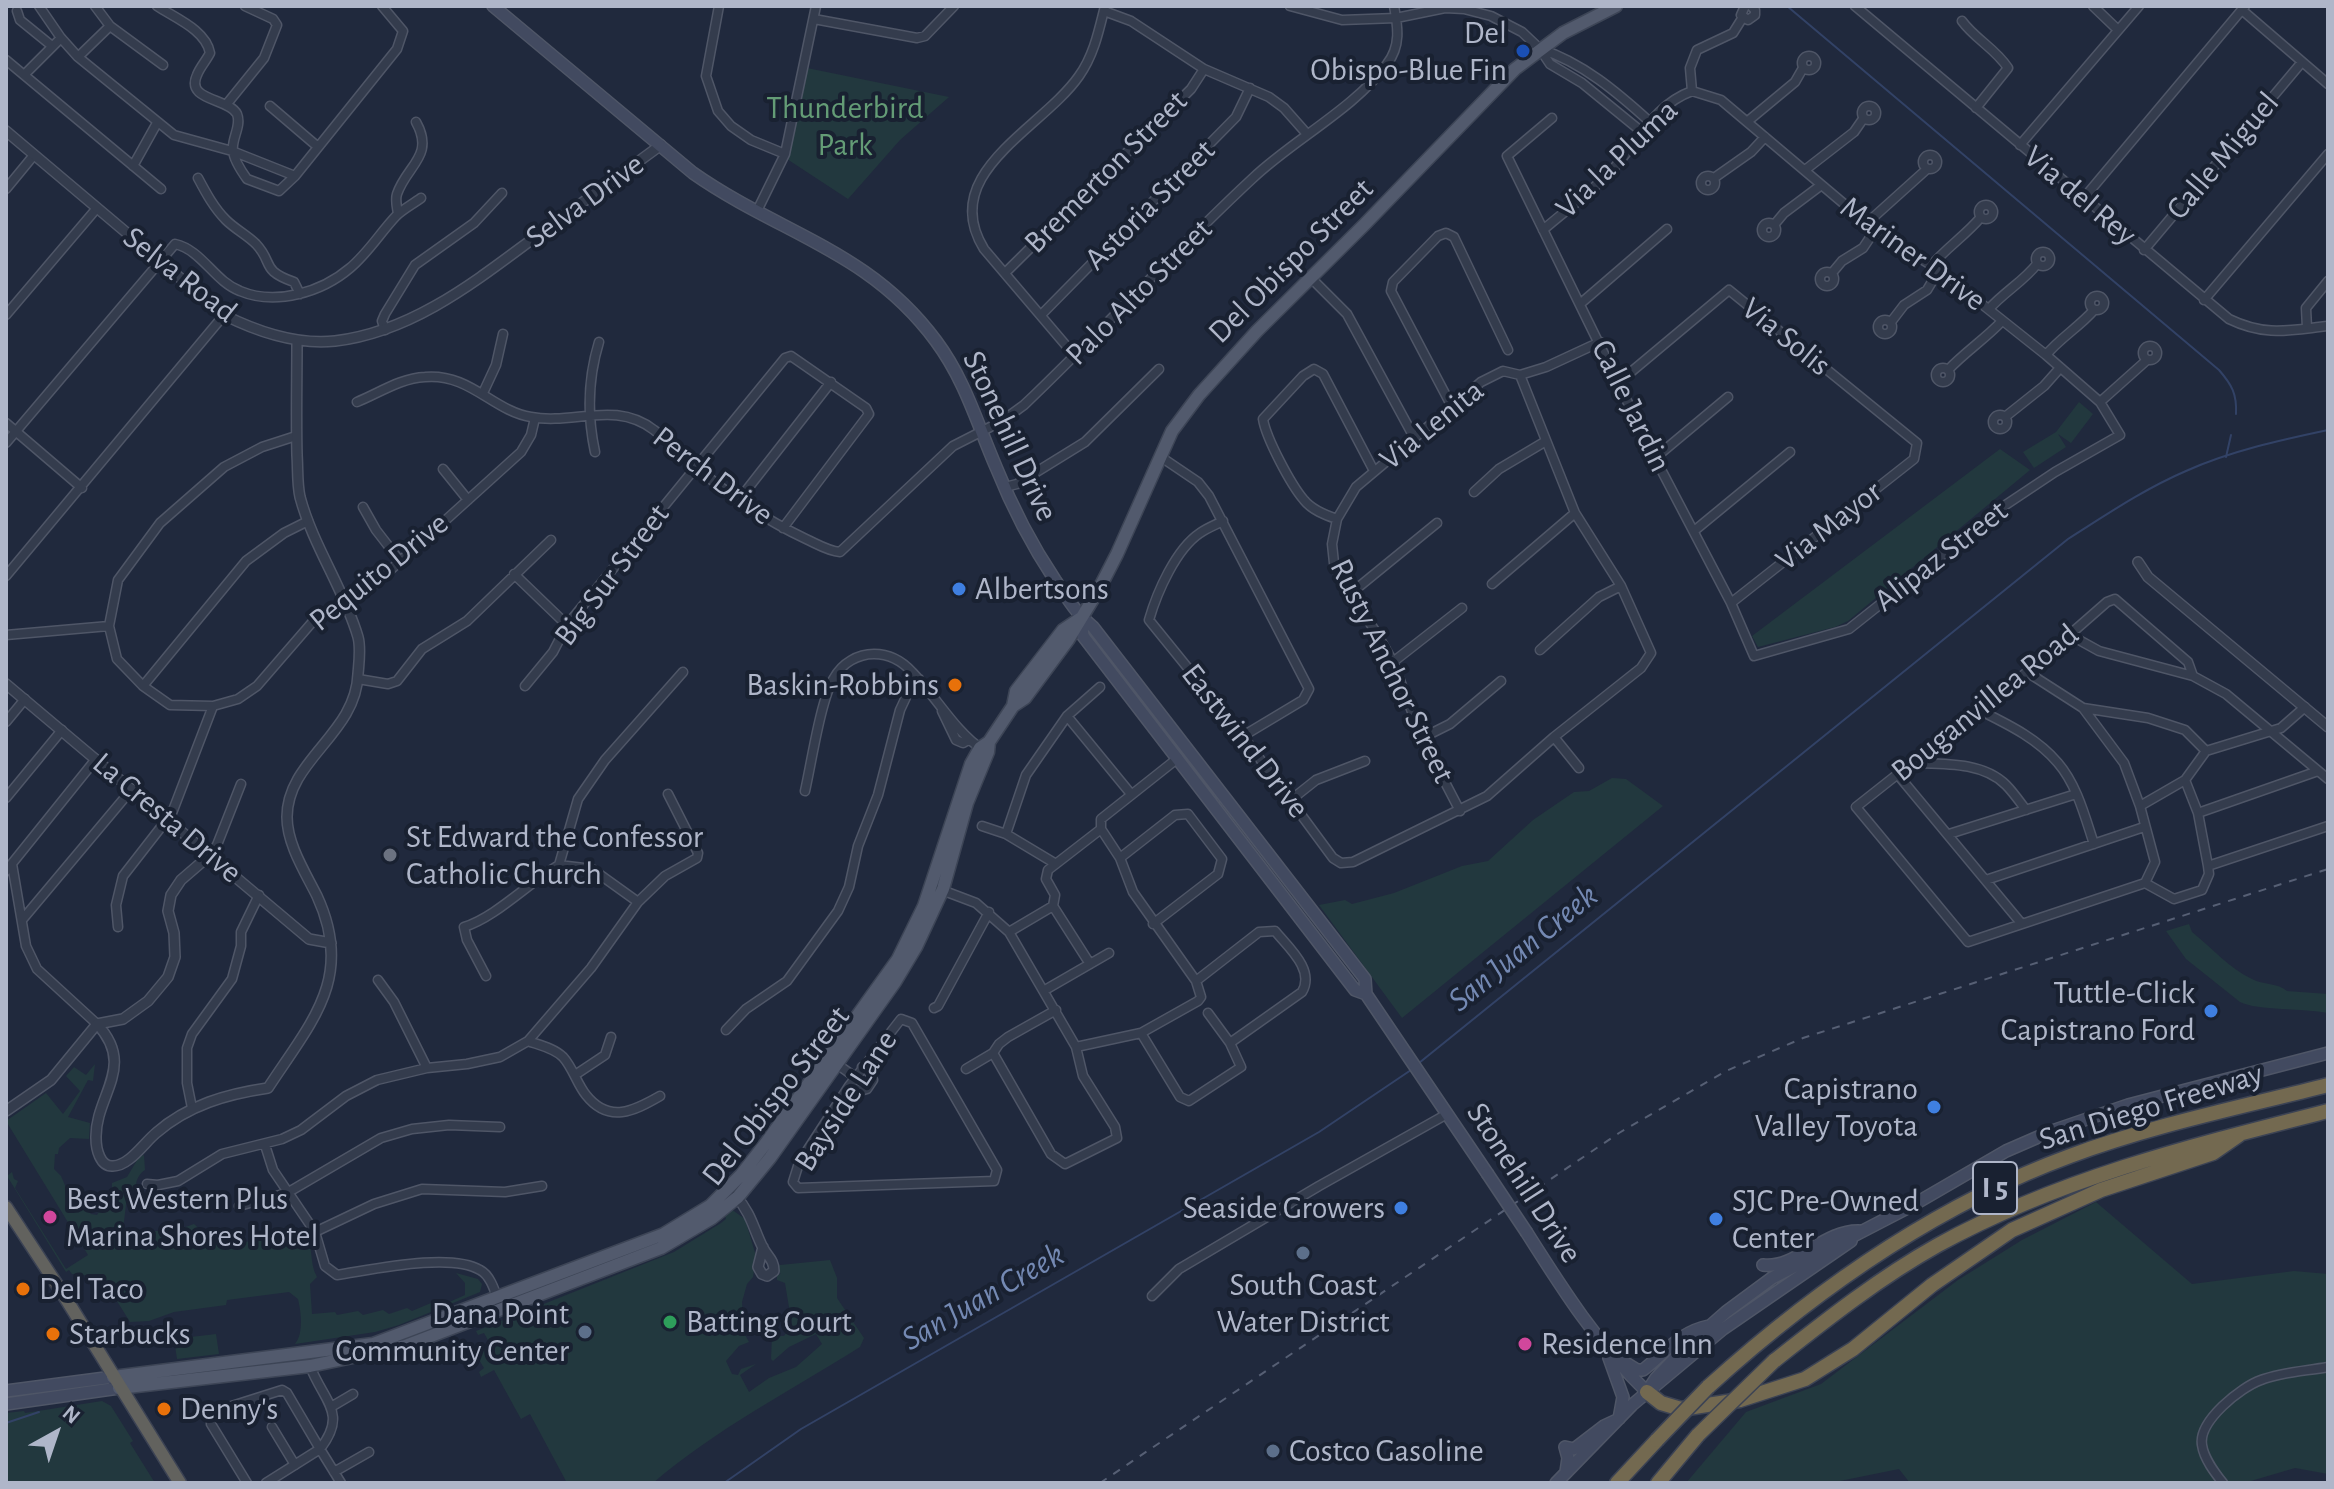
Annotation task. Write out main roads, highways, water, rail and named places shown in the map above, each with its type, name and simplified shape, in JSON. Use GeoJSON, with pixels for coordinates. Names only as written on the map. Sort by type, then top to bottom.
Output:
{"type":"FeatureCollection","features":[{"type":"Feature","properties":{"kind":"highway","name":"San Diego Freeway"},"geometry":{"type":"LineString","coordinates":[[1617,1483],[1708,1387],[1791,1315],[1906,1236],[1988,1192],[2070,1156],[2156,1129],[2328,1085]]}},
{"type":"Feature","properties":{"kind":"highway","name":"San Diego Freeway"},"geometry":{"type":"LineString","coordinates":[[1658,1483],[1698,1435],[1774,1361],[1888,1276],[1976,1225],[2044,1194],[2120,1167],[2328,1111]]}},
{"type":"Feature","properties":{"kind":"highway"},"geometry":{"type":"LineString","coordinates":[[1647,1392],[1661,1403],[1681,1409],[1740,1400],[1805,1379],[1853,1349],[1944,1276],[2012,1230],[2090,1194],[2213,1153],[2239,1135]]}},
{"type":"Feature","properties":{"kind":"highway"},"geometry":{"type":"LineString","coordinates":[[6,1207],[180,1483]]}},
{"type":"Feature","properties":{"kind":"main road","name":"Stonehill Drive"},"geometry":{"type":"LineString","coordinates":[[493,6],[718,190],[834,251],[875,278],[935,339],[972,401],[1023,529],[1081,618],[1093,627],[1365,979],[1366,994],[1568,1298],[1605,1346],[1647,1392]]}},
{"type":"Feature","properties":{"kind":"main road","name":"Del Obispo Street"},"geometry":{"type":"LineString","coordinates":[[116,1383],[373,1344],[661,1248],[695,1229],[770,1158],[832,1060],[907,964],[924,933],[964,780],[1013,706],[1025,698],[1081,618],[1117,554],[1172,431],[1199,395],[1257,331],[1499,85],[1540,49],[1572,28],[1616,6]]}},
{"type":"Feature","properties":{"kind":"main road","name":"Stonehill Drive"},"geometry":{"type":"LineString","coordinates":[[1081,618],[1083,636],[1355,990],[1366,994]]}},
{"type":"Feature","properties":{"kind":"main road"},"geometry":{"type":"LineString","coordinates":[[1178,758],[1198,762]]}},
{"type":"Feature","properties":{"kind":"main road"},"geometry":{"type":"LineString","coordinates":[[1556,1483],[1647,1392],[1656,1378],[1772,1278],[1864,1231],[2006,1151],[2052,1131],[2128,1105],[2328,1053]]}},
{"type":"Feature","properties":{"kind":"main road"},"geometry":{"type":"LineString","coordinates":[[1605,1346],[1630,1367],[1643,1370],[1675,1340],[1694,1329],[1718,1327],[1864,1231]]}},
{"type":"Feature","properties":{"kind":"main road"},"geometry":{"type":"LineString","coordinates":[[1763,1265],[1780,1264],[1838,1233],[1864,1231]]}},
{"type":"Feature","properties":{"kind":"main road"},"geometry":{"type":"LineString","coordinates":[[1772,1278],[1792,1276],[1848,1244]]}},
{"type":"Feature","properties":{"kind":"main road","name":"Del Obispo Street"},"geometry":{"type":"LineString","coordinates":[[116,1383],[310,1366],[405,1346],[498,1302]]}},
{"type":"Feature","properties":{"kind":"main road"},"geometry":{"type":"LineString","coordinates":[[1605,1346],[1623,1397],[1619,1419]]}},
{"type":"Feature","properties":{"kind":"main road"},"geometry":{"type":"LineString","coordinates":[[6,1391],[116,1383]]}},
{"type":"Feature","properties":{"kind":"main road"},"geometry":{"type":"LineString","coordinates":[[6,1404],[116,1383]]}},
{"type":"Feature","properties":{"kind":"main road"},"geometry":{"type":"LineString","coordinates":[[1565,1473],[1568,1458],[1565,1447],[1574,1449],[1604,1426],[1619,1419]]}},
{"type":"Feature","properties":{"kind":"waterway"},"geometry":{"type":"LineString","coordinates":[[1787,6],[2219,370],[2233,390],[2236,414]]}},
{"type":"Feature","properties":{"kind":"waterway","name":"San Juan Creek"},"geometry":{"type":"LineString","coordinates":[[1419,1063],[2068,539],[2140,494],[2203,464],[2256,447],[2328,430]]}},
{"type":"Feature","properties":{"kind":"waterway"},"geometry":{"type":"LineString","coordinates":[[2226,457],[2231,435]]}},
{"type":"Feature","properties":{"kind":"waterway","name":"San Juan Creek"},"geometry":{"type":"LineString","coordinates":[[724,1483],[801,1429],[1319,1132],[1411,1070]]}},
{"type":"Feature","properties":{"kind":"waterway"},"geometry":{"type":"LineString","coordinates":[[6,1423],[39,1412]]}},
{"type":"Feature","properties":{"kind":"railway"},"geometry":{"type":"LineString","coordinates":[[1100,1483],[1619,1133],[1726,1071],[1803,1038],[2328,869]]}},
{"type":"Feature","properties":{"kind":"place","name":"Del Obispo-Blue Fin"},"geometry":{"type":"Point","coordinates":[1523,51]}},
{"type":"Feature","properties":{"kind":"place","name":"Albertsons"},"geometry":{"type":"Point","coordinates":[959,589]}},
{"type":"Feature","properties":{"kind":"place","name":"Baskin-Robbins"},"geometry":{"type":"Point","coordinates":[955,685]}},
{"type":"Feature","properties":{"kind":"place","name":"St Edward the Confessor Catholic Church"},"geometry":{"type":"Point","coordinates":[390,855]}},
{"type":"Feature","properties":{"kind":"place","name":"Tuttle-Click Capistrano Ford"},"geometry":{"type":"Point","coordinates":[2211,1011]}},
{"type":"Feature","properties":{"kind":"place","name":"Capistrano Valley Toyota"},"geometry":{"type":"Point","coordinates":[1934,1107]}},
{"type":"Feature","properties":{"kind":"place","name":"Seaside Growers"},"geometry":{"type":"Point","coordinates":[1401,1208]}},
{"type":"Feature","properties":{"kind":"place","name":"Best Western Plus Marina Shores Hotel"},"geometry":{"type":"Point","coordinates":[50,1217]}},
{"type":"Feature","properties":{"kind":"place","name":"SJC Pre-Owned Center"},"geometry":{"type":"Point","coordinates":[1716,1219]}},
{"type":"Feature","properties":{"kind":"place","name":"South Coast Water District"},"geometry":{"type":"Point","coordinates":[1303,1253]}},
{"type":"Feature","properties":{"kind":"place","name":"Del Taco"},"geometry":{"type":"Point","coordinates":[23,1289]}},
{"type":"Feature","properties":{"kind":"place","name":"Batting Court"},"geometry":{"type":"Point","coordinates":[670,1322]}},
{"type":"Feature","properties":{"kind":"place","name":"Dana Point Community Center"},"geometry":{"type":"Point","coordinates":[585,1332]}},
{"type":"Feature","properties":{"kind":"place","name":"Starbucks"},"geometry":{"type":"Point","coordinates":[53,1334]}},
{"type":"Feature","properties":{"kind":"place","name":"Residence Inn"},"geometry":{"type":"Point","coordinates":[1525,1344]}},
{"type":"Feature","properties":{"kind":"place","name":"Denny's"},"geometry":{"type":"Point","coordinates":[164,1409]}},
{"type":"Feature","properties":{"kind":"place","name":"Costco Gasoline"},"geometry":{"type":"Point","coordinates":[1273,1451]}},
{"type":"Feature","properties":{"kind":"park label","name":"Thunderbird Park"},"geometry":{"type":"Point","coordinates":[845,126]}}]}
